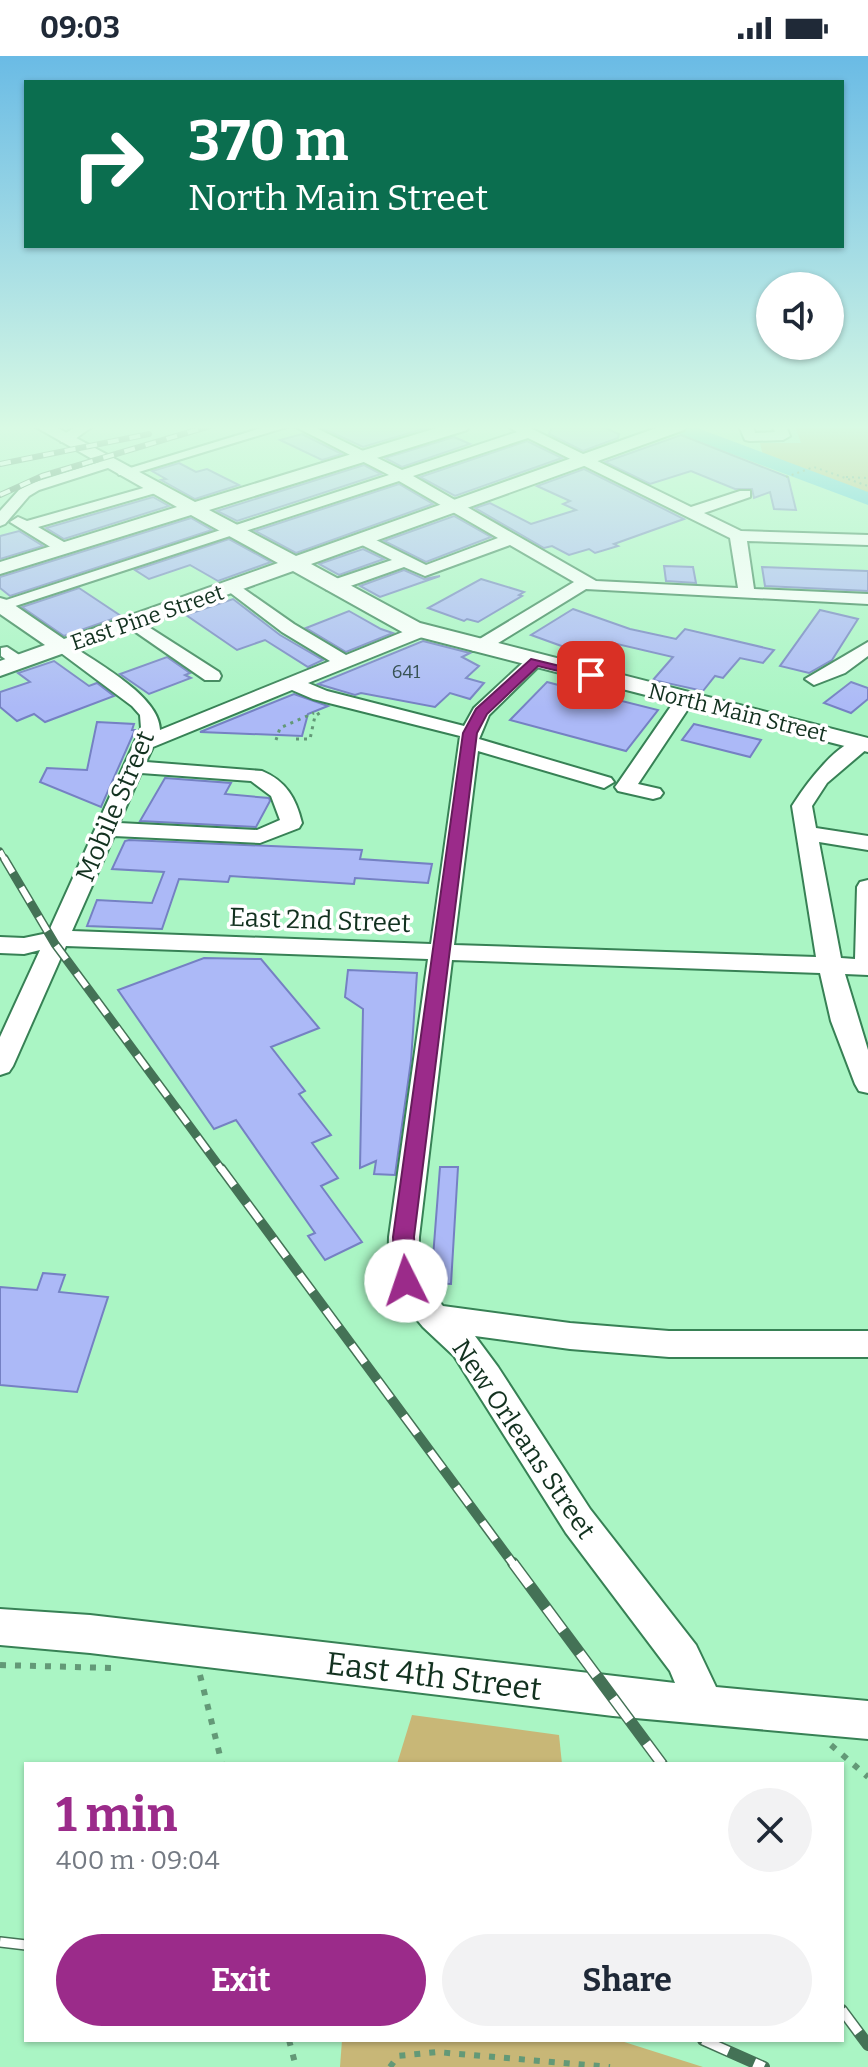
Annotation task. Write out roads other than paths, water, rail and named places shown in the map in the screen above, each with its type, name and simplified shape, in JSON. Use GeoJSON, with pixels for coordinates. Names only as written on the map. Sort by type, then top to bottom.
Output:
{"type":"FeatureCollection","features":[{"type":"Feature","properties":{"kind":"main road"},"geometry":{"type":"LineString","coordinates":[[0,568],[155,520]]}},
{"type":"Feature","properties":{"kind":"main road","name":"North Main Street"},"geometry":{"type":"LineString","coordinates":[[210,520],[421,631],[685,700],[866,742]]}},
{"type":"Feature","properties":{"kind":"main road","name":"East Pine Street"},"geometry":{"type":"LineString","coordinates":[[9,657],[62,647],[421,520]]}},
{"type":"Feature","properties":{"kind":"main road","name":"Mobile Street"},"geometry":{"type":"LineString","coordinates":[[5,613],[62,647]]}},
{"type":"Feature","properties":{"kind":"street"},"geometry":{"type":"LineString","coordinates":[[8,520],[63,548]]}},
{"type":"Feature","properties":{"kind":"street"},"geometry":{"type":"LineString","coordinates":[[25,526],[46,520]]}},
{"type":"Feature","properties":{"kind":"street"},"geometry":{"type":"LineString","coordinates":[[5,613],[265,520]]}},
{"type":"Feature","properties":{"kind":"street"},"geometry":{"type":"LineString","coordinates":[[475,520],[584,583],[611,589],[868,599]]}},
{"type":"Feature","properties":{"kind":"street"},"geometry":{"type":"LineString","coordinates":[[706,520],[738,536],[868,540]]}},
{"type":"Feature","properties":{"kind":"street"},"geometry":{"type":"LineString","coordinates":[[738,536],[747,595]]}},
{"type":"Feature","properties":{"kind":"street"},"geometry":{"type":"LineString","coordinates":[[364,540],[425,571],[509,540]]}},
{"type":"Feature","properties":{"kind":"street"},"geometry":{"type":"LineString","coordinates":[[333,586],[406,561]]}},
{"type":"Feature","properties":{"kind":"street"},"geometry":{"type":"LineString","coordinates":[[479,647],[584,583]]}},
{"type":"Feature","properties":{"kind":"street"},"geometry":{"type":"LineString","coordinates":[[234,587],[288,628],[346,663]]}},
{"type":"Feature","properties":{"kind":"street"},"geometry":{"type":"LineString","coordinates":[[133,622],[212,676]]}},
{"type":"Feature","properties":{"kind":"street"},"geometry":{"type":"LineString","coordinates":[[147,742],[243,698],[294,684],[421,631]]}},
{"type":"Feature","properties":{"kind":"street","name":"Mobile Street"},"geometry":{"type":"LineString","coordinates":[[0,1066],[147,742],[151,721],[146,702],[62,647]]}},
{"type":"Feature","properties":{"kind":"street"},"geometry":{"type":"LineString","coordinates":[[814,679],[839,669],[868,647]]}},
{"type":"Feature","properties":{"kind":"street","name":"New Orleans Street"},"geometry":{"type":"LineString","coordinates":[[535,661],[481,712],[469,738],[403,1249],[406,1281],[434,1318],[465,1347],[487,1377],[578,1521],[683,1658],[704,1704]]}},
{"type":"Feature","properties":{"kind":"street"},"geometry":{"type":"LineString","coordinates":[[294,684],[331,705],[469,738],[604,782]]}},
{"type":"Feature","properties":{"kind":"street"},"geometry":{"type":"LineString","coordinates":[[653,793],[625,787],[685,700]]}},
{"type":"Feature","properties":{"kind":"street"},"geometry":{"type":"LineString","coordinates":[[866,742],[819,779],[802,806],[830,966],[866,1078]]}},
{"type":"Feature","properties":{"kind":"street"},"geometry":{"type":"LineString","coordinates":[[108,829],[260,837],[291,823],[286,799],[272,782],[255,775],[136,767]]}},
{"type":"Feature","properties":{"kind":"street"},"geometry":{"type":"LineString","coordinates":[[780,798],[805,799]]}},
{"type":"Feature","properties":{"kind":"street"},"geometry":{"type":"LineString","coordinates":[[806,833],[868,843]]}},
{"type":"Feature","properties":{"kind":"street"},"geometry":{"type":"LineString","coordinates":[[867,967],[868,887]]}},
{"type":"Feature","properties":{"kind":"street","name":"East 2nd Street"},"geometry":{"type":"LineString","coordinates":[[0,945],[24,946],[58,938],[867,967]]}},
{"type":"Feature","properties":{"kind":"street"},"geometry":{"type":"LineString","coordinates":[[434,1318],[570,1336],[669,1344],[868,1344]]}},
{"type":"Feature","properties":{"kind":"street","name":"East 4th Street"},"geometry":{"type":"LineString","coordinates":[[0,1627],[90,1634],[613,1697],[868,1720]]}},
{"type":"Feature","properties":{"kind":"railway"},"geometry":{"type":"LineString","coordinates":[[0,851],[5,860]]}},
{"type":"Feature","properties":{"kind":"railway"},"geometry":{"type":"LineString","coordinates":[[4,858],[55,944],[222,1170]]}},
{"type":"Feature","properties":{"kind":"railway"},"geometry":{"type":"LineString","coordinates":[[221,1168],[514,1565]]}},
{"type":"Feature","properties":{"kind":"railway"},"geometry":{"type":"LineString","coordinates":[[513,1563],[661,1762]]}},
{"type":"Feature","properties":{"kind":"railway"},"geometry":{"type":"LineString","coordinates":[[0,1942],[24,1945]]}},
{"type":"Feature","properties":{"kind":"railway"},"geometry":{"type":"LineString","coordinates":[[844,2013],[868,2045]]}},
{"type":"Feature","properties":{"kind":"railway"},"geometry":{"type":"LineString","coordinates":[[708,2042],[764,2067]]}}]}
